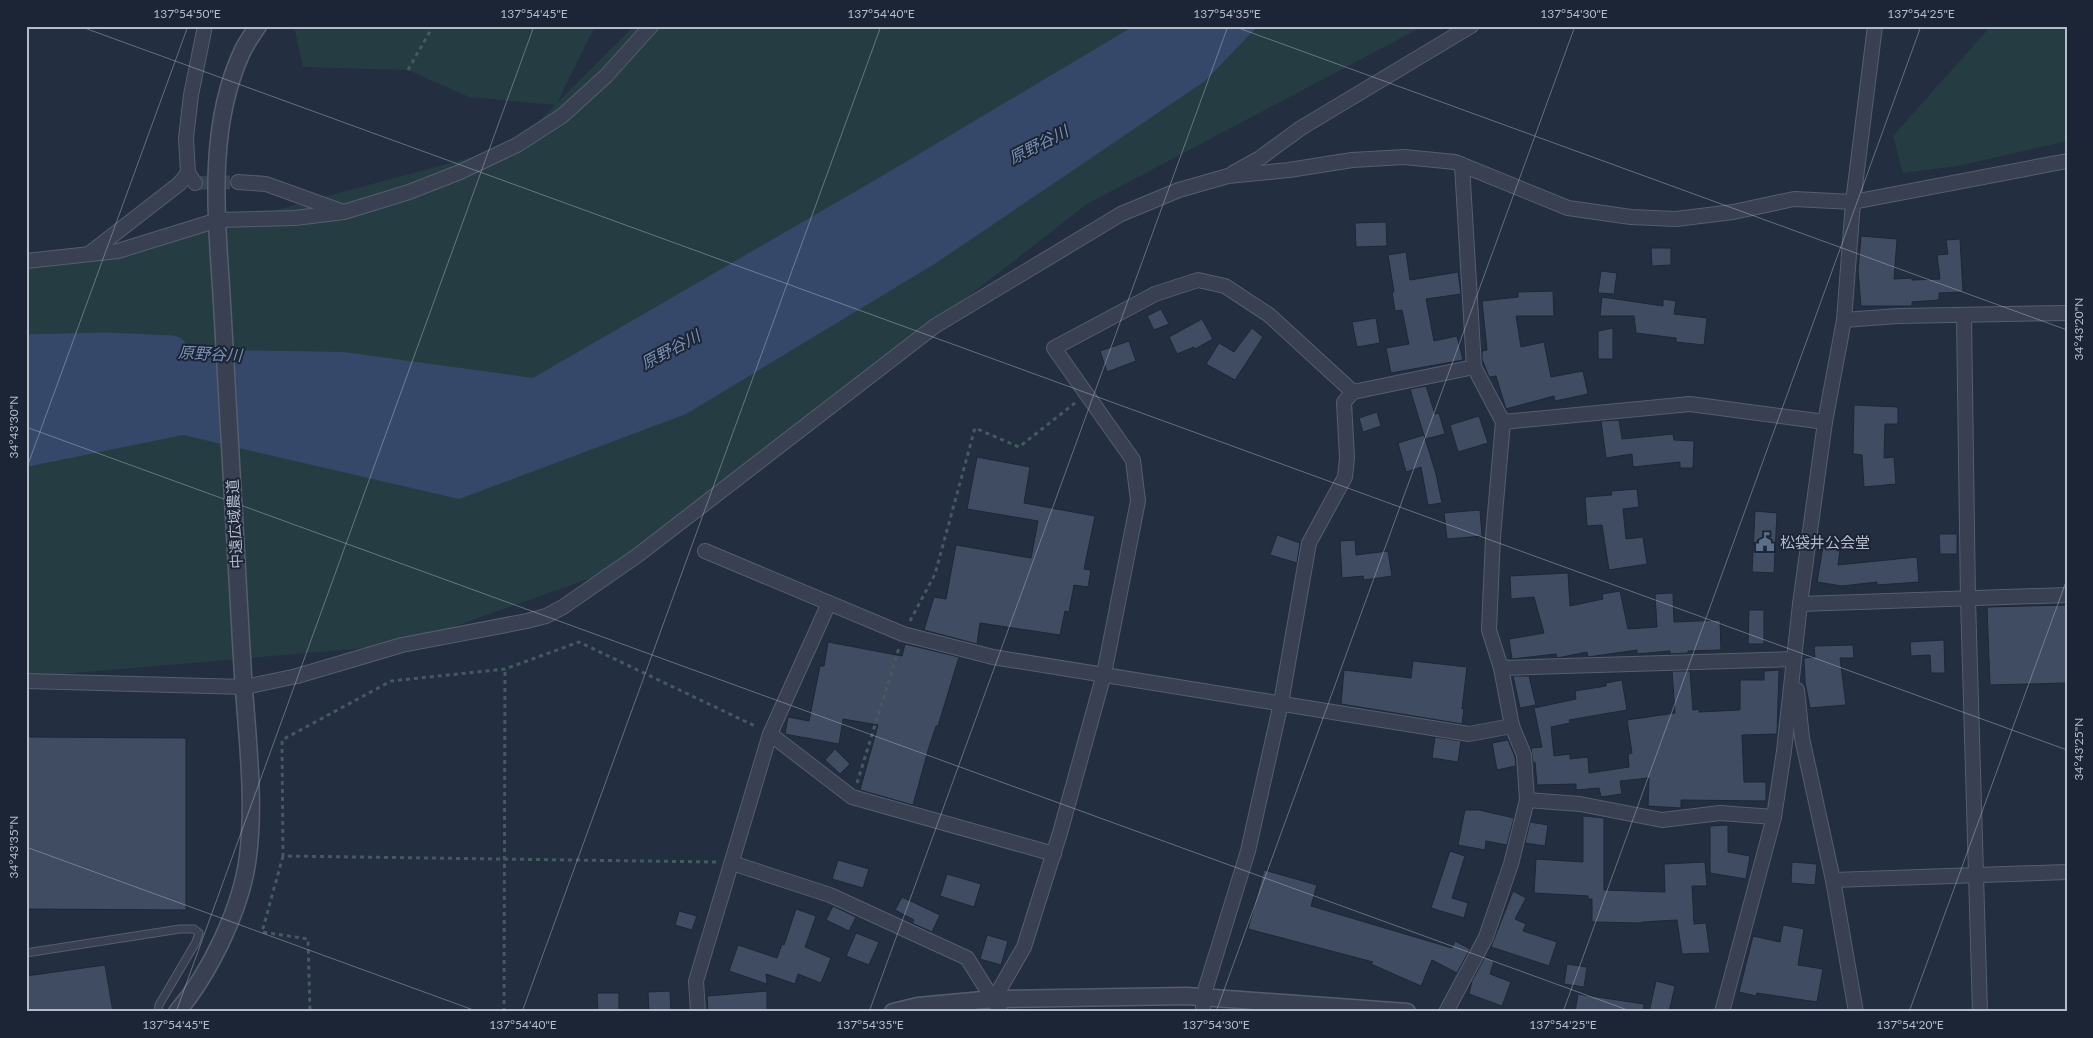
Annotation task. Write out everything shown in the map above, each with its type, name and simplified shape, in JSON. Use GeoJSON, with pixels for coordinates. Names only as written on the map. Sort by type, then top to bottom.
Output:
{"type":"FeatureCollection","features":[{"type":"Feature","properties":{"kind":"street"},"geometry":{"type":"LineString","coordinates":[[90,254],[179,184],[192,178],[186,138],[191,95],[205,26]]}},
{"type":"Feature","properties":{"kind":"street","name":"中遠広域農道"},"geometry":{"type":"LineString","coordinates":[[177,1012],[215,954],[241,889],[248,858],[250,815],[245,687],[242,667],[216,169],[229,91],[242,52],[258,26]]}},
{"type":"Feature","properties":{"kind":"street"},"geometry":{"type":"LineString","coordinates":[[26,260],[118,252],[218,220],[295,218],[344,212],[409,192],[460,172],[516,145],[562,116],[606,76],[651,26]]}},
{"type":"Feature","properties":{"kind":"street"},"geometry":{"type":"LineString","coordinates":[[1228,176],[1260,158],[1301,128],[1471,26]]}},
{"type":"Feature","properties":{"kind":"street"},"geometry":{"type":"LineString","coordinates":[[1722,1012],[1774,817],[1825,422],[1844,320],[1853,202],[1876,26]]}},
{"type":"Feature","properties":{"kind":"street"},"geometry":{"type":"LineString","coordinates":[[26,681],[245,687],[297,676],[402,645],[528,622],[546,616],[563,607],[638,555],[935,326],[1121,214],[1179,190],[1228,176],[1289,170],[1352,160],[1404,157],[1455,162],[1568,208],[1631,218],[1686,218],[1733,212],[1794,199],[1853,202],[2067,161]]}},
{"type":"Feature","properties":{"kind":"street"},"geometry":{"type":"LineString","coordinates":[[1446,1012],[1486,937],[1511,864],[1526,800],[1524,755],[1512,726],[1501,668],[1489,630],[1493,537],[1503,422],[1474,367],[1462,165]]}},
{"type":"Feature","properties":{"kind":"street"},"geometry":{"type":"LineString","coordinates":[[238,182],[266,184],[344,212]]}},
{"type":"Feature","properties":{"kind":"street"},"geometry":{"type":"LineString","coordinates":[[997,1005],[1024,947],[1054,854],[1104,674],[1138,501],[1133,460],[1054,348],[1155,294],[1198,280],[1225,286],[1270,315],[1353,392]]}},
{"type":"Feature","properties":{"kind":"street"},"geometry":{"type":"LineString","coordinates":[[1844,320],[1898,316],[2067,313]]}},
{"type":"Feature","properties":{"kind":"street"},"geometry":{"type":"LineString","coordinates":[[1964,316],[1968,599],[1980,1012]]}},
{"type":"Feature","properties":{"kind":"street"},"geometry":{"type":"LineString","coordinates":[[1203,1004],[1248,851],[1281,703],[1309,542],[1346,478],[1347,458],[1344,402],[1353,392],[1474,367]]}},
{"type":"Feature","properties":{"kind":"street"},"geometry":{"type":"LineString","coordinates":[[1503,422],[1690,404],[1825,422]]}},
{"type":"Feature","properties":{"kind":"street"},"geometry":{"type":"LineString","coordinates":[[706,551],[903,634],[993,657],[1469,734],[1512,726]]}},
{"type":"Feature","properties":{"kind":"street"},"geometry":{"type":"LineString","coordinates":[[1800,604],[2067,595]]}},
{"type":"Feature","properties":{"kind":"street"},"geometry":{"type":"LineString","coordinates":[[698,1012],[696,981],[770,734],[828,603]]}},
{"type":"Feature","properties":{"kind":"street"},"geometry":{"type":"LineString","coordinates":[[1501,668],[1793,660]]}},
{"type":"Feature","properties":{"kind":"street"},"geometry":{"type":"LineString","coordinates":[[1793,660],[1802,738],[1833,880],[1856,1012]]}},
{"type":"Feature","properties":{"kind":"street"},"geometry":{"type":"LineString","coordinates":[[770,734],[852,798],[1054,854]]}},
{"type":"Feature","properties":{"kind":"street"},"geometry":{"type":"LineString","coordinates":[[1526,800],[1580,804],[1662,820],[1720,813],[1774,817]]}},
{"type":"Feature","properties":{"kind":"street"},"geometry":{"type":"LineString","coordinates":[[732,863],[830,895],[967,958],[997,1005]]}},
{"type":"Feature","properties":{"kind":"street"},"geometry":{"type":"LineString","coordinates":[[1833,880],[2067,872]]}},
{"type":"Feature","properties":{"kind":"street"},"geometry":{"type":"LineString","coordinates":[[893,1012],[918,1006],[1203,1004],[1407,1012]]}},
{"type":"Feature","properties":{"kind":"lane"},"geometry":{"type":"LineString","coordinates":[[26,953],[194,929],[198,933],[196,942],[160,1005],[158,1012]]}},
{"type":"Feature","properties":{"kind":"path"},"geometry":{"type":"LineString","coordinates":[[408,70],[432,26]]}},
{"type":"Feature","properties":{"kind":"path"},"geometry":{"type":"LineString","coordinates":[[852,798],[903,634],[935,574],[975,428],[1019,446],[1086,394]]}},
{"type":"Feature","properties":{"kind":"path"},"geometry":{"type":"LineString","coordinates":[[310,1012],[308,939],[262,932],[283,856],[282,740],[391,681],[505,669],[579,642],[770,734]]}},
{"type":"Feature","properties":{"kind":"path"},"geometry":{"type":"LineString","coordinates":[[504,1012],[505,669]]}},
{"type":"Feature","properties":{"kind":"path"},"geometry":{"type":"LineString","coordinates":[[283,856],[732,863]]}},
{"type":"Feature","properties":{"kind":"green space"},"geometry":{"type":"Polygon","coordinates":[[[294,26],[595,26],[557,103],[634,26],[1424,26],[1087,204],[619,568],[402,645],[26,677],[26,265],[92,260],[516,145],[555,105],[469,97],[408,70],[303,67],[294,26]]]}},
{"type":"Feature","properties":{"kind":"green space"},"geometry":{"type":"Polygon","coordinates":[[[1991,26],[2067,26],[2067,141],[1958,166],[1903,173],[1893,136],[1991,26]]]}},
{"type":"Feature","properties":{"kind":"water"},"geometry":{"type":"Polygon","coordinates":[[[1134,26],[1258,26],[1205,81],[936,263],[686,414],[459,499],[183,435],[26,467],[26,356],[86,348],[344,352],[533,378],[877,179],[1134,26]]]}},
{"type":"Feature","properties":{"kind":"building"},"geometry":{"type":"Polygon","coordinates":[[[1386,222],[1387,246],[1356,247],[1355,223],[1386,222]]]}},
{"type":"Feature","properties":{"kind":"building"},"geometry":{"type":"Polygon","coordinates":[[[1861,236],[1897,239],[1894,279],[1912,278],[1912,280],[1940,279],[1937,255],[1948,254],[1946,240],[1960,239],[1963,292],[1939,293],[1939,300],[1912,302],[1912,306],[1861,306],[1858,271],[1861,236]]]}},
{"type":"Feature","properties":{"kind":"building"},"geometry":{"type":"Polygon","coordinates":[[[1651,248],[1671,248],[1671,265],[1652,266],[1651,248]]]}},
{"type":"Feature","properties":{"kind":"building"},"geometry":{"type":"Polygon","coordinates":[[[1406,252],[1410,280],[1458,272],[1461,294],[1426,299],[1434,341],[1457,336],[1463,360],[1391,373],[1386,348],[1409,344],[1402,310],[1395,311],[1388,255],[1406,252]]]}},
{"type":"Feature","properties":{"kind":"building"},"geometry":{"type":"Polygon","coordinates":[[[1601,271],[1617,273],[1614,294],[1598,293],[1601,271]]]}},
{"type":"Feature","properties":{"kind":"building"},"geometry":{"type":"Polygon","coordinates":[[[1553,291],[1554,316],[1516,316],[1521,347],[1544,342],[1551,377],[1583,371],[1588,394],[1555,401],[1554,396],[1506,409],[1496,376],[1489,377],[1482,359],[1482,351],[1487,350],[1482,301],[1518,297],[1518,292],[1553,291]]]}},
{"type":"Feature","properties":{"kind":"building"},"geometry":{"type":"Polygon","coordinates":[[[1602,297],[1663,306],[1663,299],[1676,301],[1674,314],[1707,318],[1704,345],[1676,342],[1676,338],[1636,333],[1634,316],[1600,316],[1602,297]]]}},
{"type":"Feature","properties":{"kind":"building"},"geometry":{"type":"Polygon","coordinates":[[[1161,309],[1169,324],[1154,330],[1147,316],[1161,309]]]}},
{"type":"Feature","properties":{"kind":"building"},"geometry":{"type":"Polygon","coordinates":[[[1376,318],[1380,343],[1357,347],[1352,322],[1376,318]]]}},
{"type":"Feature","properties":{"kind":"building"},"geometry":{"type":"Polygon","coordinates":[[[1202,319],[1213,339],[1195,349],[1194,347],[1177,354],[1169,337],[1202,319]]]}},
{"type":"Feature","properties":{"kind":"building"},"geometry":{"type":"Polygon","coordinates":[[[1252,328],[1263,337],[1235,380],[1206,364],[1219,343],[1234,352],[1252,328]]]}},
{"type":"Feature","properties":{"kind":"building"},"geometry":{"type":"Polygon","coordinates":[[[1613,328],[1613,359],[1598,359],[1598,331],[1613,328]]]}},
{"type":"Feature","properties":{"kind":"building"},"geometry":{"type":"Polygon","coordinates":[[[1129,341],[1136,361],[1107,372],[1100,351],[1129,341]]]}},
{"type":"Feature","properties":{"kind":"building"},"geometry":{"type":"Polygon","coordinates":[[[1426,386],[1435,414],[1439,413],[1445,434],[1425,439],[1410,389],[1426,386]]]}},
{"type":"Feature","properties":{"kind":"building"},"geometry":{"type":"Polygon","coordinates":[[[1854,405],[1898,407],[1898,424],[1885,424],[1884,458],[1894,457],[1896,484],[1864,487],[1862,455],[1853,454],[1854,405]]]}},
{"type":"Feature","properties":{"kind":"building"},"geometry":{"type":"Polygon","coordinates":[[[1377,412],[1381,426],[1363,432],[1359,418],[1377,412]]]}},
{"type":"Feature","properties":{"kind":"building"},"geometry":{"type":"Polygon","coordinates":[[[1479,416],[1488,443],[1458,452],[1450,425],[1479,416]]]}},
{"type":"Feature","properties":{"kind":"building"},"geometry":{"type":"Polygon","coordinates":[[[1619,420],[1622,439],[1673,434],[1674,440],[1694,441],[1693,468],[1680,468],[1680,462],[1633,467],[1632,454],[1606,458],[1601,421],[1619,420]]]}},
{"type":"Feature","properties":{"kind":"building"},"geometry":{"type":"Polygon","coordinates":[[[1424,435],[1436,474],[1442,503],[1428,505],[1421,467],[1406,472],[1398,443],[1424,435]]]}},
{"type":"Feature","properties":{"kind":"building"},"geometry":{"type":"Polygon","coordinates":[[[977,457],[1030,467],[1024,503],[1095,516],[1084,569],[1091,570],[1088,587],[1074,585],[1069,612],[1065,611],[1060,635],[980,623],[977,644],[924,630],[934,597],[946,599],[956,545],[1031,558],[1038,521],[967,509],[977,457]]]}},
{"type":"Feature","properties":{"kind":"building"},"geometry":{"type":"Polygon","coordinates":[[[1637,489],[1639,507],[1623,509],[1626,539],[1643,537],[1647,564],[1609,570],[1602,525],[1587,526],[1585,497],[1612,495],[1611,491],[1637,489]]]}},
{"type":"Feature","properties":{"kind":"building"},"geometry":{"type":"Polygon","coordinates":[[[1480,510],[1482,536],[1447,539],[1444,513],[1480,510]]]}},
{"type":"Feature","properties":{"kind":"building","name":"松袋井公会堂"},"geometry":{"type":"Polygon","coordinates":[[[1755,511],[1777,513],[1774,573],[1752,572],[1755,511]]]}},
{"type":"Feature","properties":{"kind":"building"},"geometry":{"type":"Polygon","coordinates":[[[1939,534],[1957,534],[1957,554],[1940,554],[1939,534]]]}},
{"type":"Feature","properties":{"kind":"building"},"geometry":{"type":"Polygon","coordinates":[[[1277,535],[1300,543],[1297,563],[1270,555],[1277,535]]]}},
{"type":"Feature","properties":{"kind":"building"},"geometry":{"type":"Polygon","coordinates":[[[1355,540],[1356,555],[1388,551],[1392,576],[1364,580],[1363,576],[1342,578],[1340,541],[1355,540]]]}},
{"type":"Feature","properties":{"kind":"building"},"geometry":{"type":"Polygon","coordinates":[[[1823,547],[1840,550],[1838,565],[1917,557],[1919,582],[1877,585],[1877,582],[1842,586],[1817,582],[1823,547]]]}},
{"type":"Feature","properties":{"kind":"building"},"geometry":{"type":"Polygon","coordinates":[[[1568,573],[1570,606],[1603,599],[1602,594],[1620,591],[1628,629],[1657,627],[1655,594],[1673,593],[1674,622],[1720,620],[1721,650],[1688,651],[1688,653],[1670,654],[1670,651],[1637,654],[1637,650],[1588,657],[1587,652],[1557,658],[1556,654],[1512,659],[1509,639],[1544,633],[1534,597],[1511,599],[1510,576],[1568,573]]]}},
{"type":"Feature","properties":{"kind":"building"},"geometry":{"type":"Polygon","coordinates":[[[2067,605],[2067,683],[1990,685],[1987,607],[2067,605]]]}},
{"type":"Feature","properties":{"kind":"building"},"geometry":{"type":"Polygon","coordinates":[[[1749,610],[1764,610],[1764,644],[1748,644],[1749,610]]]}},
{"type":"Feature","properties":{"kind":"building"},"geometry":{"type":"Polygon","coordinates":[[[1944,640],[1945,673],[1931,673],[1930,655],[1911,656],[1910,642],[1944,640]]]}},
{"type":"Feature","properties":{"kind":"building"},"geometry":{"type":"Polygon","coordinates":[[[828,642],[902,656],[905,644],[959,657],[938,726],[936,726],[929,747],[913,805],[860,790],[878,725],[843,719],[839,744],[785,734],[788,717],[809,721],[820,666],[824,666],[828,642]]]}},
{"type":"Feature","properties":{"kind":"building"},"geometry":{"type":"Polygon","coordinates":[[[1853,645],[1854,658],[1840,658],[1846,705],[1810,708],[1805,682],[1804,658],[1815,657],[1814,646],[1853,645]]]}},
{"type":"Feature","properties":{"kind":"building"},"geometry":{"type":"Polygon","coordinates":[[[1413,661],[1467,667],[1462,724],[1341,704],[1344,670],[1411,678],[1413,661]]]}},
{"type":"Feature","properties":{"kind":"building"},"geometry":{"type":"Polygon","coordinates":[[[1779,670],[1777,734],[1742,735],[1744,782],[1766,782],[1766,801],[1681,800],[1681,808],[1648,806],[1649,778],[1620,781],[1622,794],[1601,797],[1599,788],[1576,790],[1576,784],[1537,785],[1535,762],[1533,763],[1531,748],[1542,747],[1534,708],[1576,699],[1575,691],[1606,686],[1606,683],[1622,680],[1627,710],[1569,720],[1570,723],[1551,727],[1554,756],[1570,754],[1570,759],[1588,757],[1589,773],[1629,767],[1628,754],[1632,753],[1627,720],[1675,713],[1672,671],[1690,671],[1693,710],[1699,709],[1699,712],[1740,710],[1740,680],[1764,680],[1764,671],[1779,670]]]}},
{"type":"Feature","properties":{"kind":"building"},"geometry":{"type":"Polygon","coordinates":[[[1513,676],[1529,676],[1536,705],[1520,708],[1513,676]]]}},
{"type":"Feature","properties":{"kind":"building"},"geometry":{"type":"Polygon","coordinates":[[[26,737],[186,738],[186,910],[26,909],[26,737]]]}},
{"type":"Feature","properties":{"kind":"building"},"geometry":{"type":"Polygon","coordinates":[[[1435,737],[1461,741],[1458,762],[1432,758],[1435,737]]]}},
{"type":"Feature","properties":{"kind":"building"},"geometry":{"type":"Polygon","coordinates":[[[1508,740],[1515,757],[1516,766],[1497,770],[1492,743],[1508,740]]]}},
{"type":"Feature","properties":{"kind":"building"},"geometry":{"type":"Polygon","coordinates":[[[835,749],[850,764],[840,774],[825,760],[835,749]]]}},
{"type":"Feature","properties":{"kind":"building"},"geometry":{"type":"Polygon","coordinates":[[[1465,810],[1479,810],[1514,818],[1507,845],[1486,841],[1485,850],[1458,845],[1465,810]]]}},
{"type":"Feature","properties":{"kind":"building"},"geometry":{"type":"Polygon","coordinates":[[[1583,816],[1604,818],[1604,890],[1665,892],[1664,864],[1705,862],[1707,886],[1692,886],[1694,924],[1706,923],[1710,953],[1682,954],[1677,920],[1642,923],[1592,922],[1592,899],[1588,899],[1588,896],[1534,893],[1536,859],[1583,862],[1583,816]]]}},
{"type":"Feature","properties":{"kind":"building"},"geometry":{"type":"Polygon","coordinates":[[[1530,822],[1548,825],[1545,846],[1525,843],[1530,822]]]}},
{"type":"Feature","properties":{"kind":"building"},"geometry":{"type":"Polygon","coordinates":[[[1728,825],[1728,852],[1750,856],[1746,879],[1710,873],[1710,826],[1728,825]]]}},
{"type":"Feature","properties":{"kind":"building"},"geometry":{"type":"Polygon","coordinates":[[[1450,851],[1465,856],[1452,898],[1468,903],[1464,918],[1431,908],[1450,851]]]}},
{"type":"Feature","properties":{"kind":"building"},"geometry":{"type":"Polygon","coordinates":[[[838,860],[869,869],[863,888],[832,879],[838,860]]]}},
{"type":"Feature","properties":{"kind":"building"},"geometry":{"type":"Polygon","coordinates":[[[1792,862],[1817,864],[1815,885],[1791,883],[1792,862]]]}},
{"type":"Feature","properties":{"kind":"building"},"geometry":{"type":"Polygon","coordinates":[[[1264,870],[1317,885],[1311,906],[1452,948],[1455,941],[1470,949],[1457,973],[1432,960],[1421,986],[1371,964],[1373,962],[1248,929],[1264,870]]]}},
{"type":"Feature","properties":{"kind":"building"},"geometry":{"type":"Polygon","coordinates":[[[947,874],[981,884],[974,907],[940,896],[947,874]]]}},
{"type":"Feature","properties":{"kind":"building"},"geometry":{"type":"Polygon","coordinates":[[[1513,891],[1526,898],[1515,919],[1526,924],[1523,931],[1557,942],[1549,966],[1491,947],[1513,891]]]}},
{"type":"Feature","properties":{"kind":"building"},"geometry":{"type":"Polygon","coordinates":[[[902,897],[940,915],[932,932],[912,923],[914,920],[895,910],[902,897]]]}},
{"type":"Feature","properties":{"kind":"building"},"geometry":{"type":"Polygon","coordinates":[[[833,906],[856,917],[849,931],[826,920],[833,906]]]}},
{"type":"Feature","properties":{"kind":"building"},"geometry":{"type":"Polygon","coordinates":[[[796,909],[816,916],[805,947],[831,958],[821,983],[798,974],[795,984],[766,974],[767,984],[729,971],[738,945],[777,958],[782,944],[784,945],[796,909]]]}},
{"type":"Feature","properties":{"kind":"building"},"geometry":{"type":"Polygon","coordinates":[[[679,911],[697,916],[692,930],[675,925],[679,911]]]}},
{"type":"Feature","properties":{"kind":"building"},"geometry":{"type":"Polygon","coordinates":[[[1783,925],[1804,929],[1798,965],[1823,969],[1817,1002],[1757,993],[1756,996],[1739,992],[1753,936],[1780,942],[1783,925]]]}},
{"type":"Feature","properties":{"kind":"building"},"geometry":{"type":"Polygon","coordinates":[[[856,933],[879,942],[869,965],[846,956],[856,933]]]}},
{"type":"Feature","properties":{"kind":"building"},"geometry":{"type":"Polygon","coordinates":[[[987,935],[1008,941],[1001,965],[980,959],[987,935]]]}},
{"type":"Feature","properties":{"kind":"building"},"geometry":{"type":"Polygon","coordinates":[[[1485,957],[1494,961],[1490,974],[1511,982],[1502,1006],[1469,994],[1472,981],[1485,957]]]}},
{"type":"Feature","properties":{"kind":"building"},"geometry":{"type":"Polygon","coordinates":[[[1567,964],[1587,967],[1584,987],[1564,984],[1567,964]]]}},
{"type":"Feature","properties":{"kind":"building"},"geometry":{"type":"Polygon","coordinates":[[[105,965],[113,1012],[26,1012],[26,976],[105,965]]]}},
{"type":"Feature","properties":{"kind":"building"},"geometry":{"type":"Polygon","coordinates":[[[1656,981],[1675,986],[1669,1012],[1649,1012],[1656,981]]]}},
{"type":"Feature","properties":{"kind":"building"},"geometry":{"type":"Polygon","coordinates":[[[670,991],[671,1012],[649,1012],[648,992],[670,991]]]}},
{"type":"Feature","properties":{"kind":"building"},"geometry":{"type":"Polygon","coordinates":[[[767,991],[767,1012],[708,1012],[707,996],[767,991]]]}},
{"type":"Feature","properties":{"kind":"building"},"geometry":{"type":"Polygon","coordinates":[[[597,993],[619,993],[619,1012],[598,1012],[597,993]]]}},
{"type":"Feature","properties":{"kind":"building"},"geometry":{"type":"Polygon","coordinates":[[[1578,994],[1644,1004],[1643,1012],[1575,1012],[1578,994]]]}},
{"type":"Feature","properties":{"kind":"waterway","name":"原野谷川"},"geometry":{"type":"LineString","coordinates":[[26,350],[104,348],[172,351]]}},
{"type":"Feature","properties":{"kind":"tunnel"},"geometry":{"type":"LineString","coordinates":[[195,183],[238,182]]}},
{"type":"Feature","properties":{"kind":"place","name":"松袋井公会堂"},"geometry":{"type":"Point","coordinates":[1765,542]}}]}
